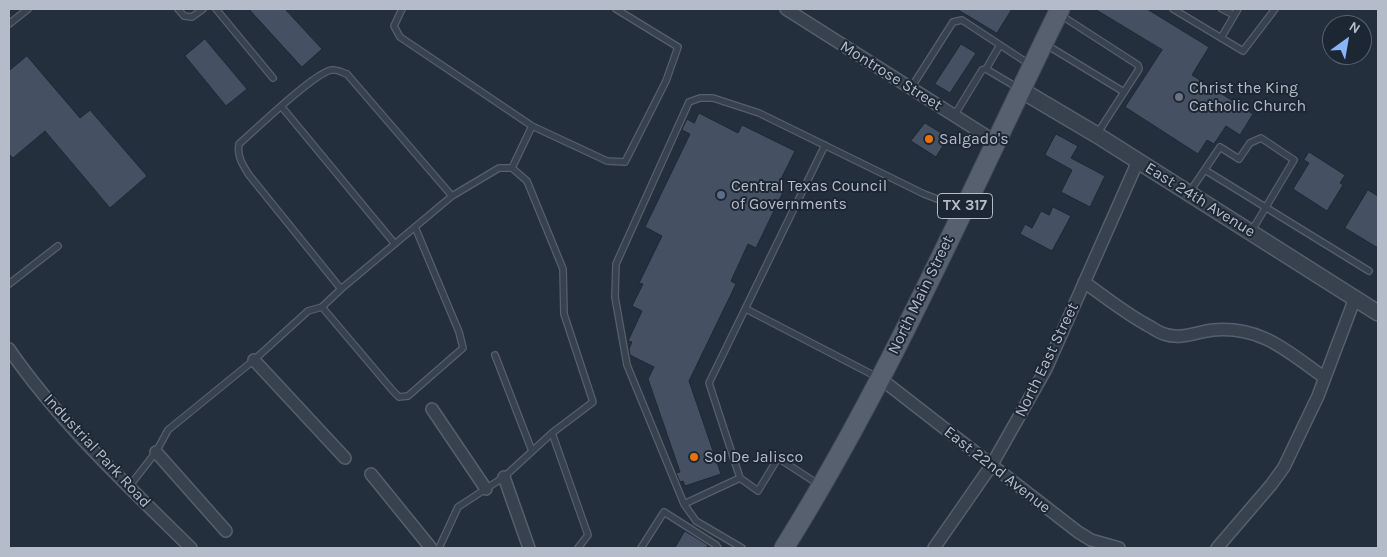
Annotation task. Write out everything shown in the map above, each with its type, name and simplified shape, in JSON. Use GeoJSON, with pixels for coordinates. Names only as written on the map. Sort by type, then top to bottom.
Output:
{"type":"FeatureCollection","features":[{"type":"Feature","properties":{"kind":"main road","name":"North Main Street"},"geometry":{"type":"LineString","coordinates":[[784,548],[822,487],[881,379],[1058,11]]}},
{"type":"Feature","properties":{"kind":"street","name":"Montrose Street"},"geometry":{"type":"LineString","coordinates":[[786,9],[996,142]]}},
{"type":"Feature","properties":{"kind":"street","name":"East 24th Avenue"},"geometry":{"type":"LineString","coordinates":[[1021,90],[1097,135],[1378,314]]}},
{"type":"Feature","properties":{"kind":"street","name":"North East Street"},"geometry":{"type":"LineString","coordinates":[[934,548],[991,466],[1046,369],[1138,161]]}},
{"type":"Feature","properties":{"kind":"street"},"geometry":{"type":"LineString","coordinates":[[1084,282],[1133,318],[1164,334],[1180,337],[1211,330],[1240,330],[1261,336],[1284,348],[1325,378]]}},
{"type":"Feature","properties":{"kind":"street"},"geometry":{"type":"LineString","coordinates":[[1218,548],[1284,467],[1315,404],[1355,298]]}},
{"type":"Feature","properties":{"kind":"street","name":"Industrial Park Road"},"geometry":{"type":"LineString","coordinates":[[9,349],[83,440],[128,488],[191,548]]}},
{"type":"Feature","properties":{"kind":"street"},"geometry":{"type":"LineString","coordinates":[[254,360],[345,458]]}},
{"type":"Feature","properties":{"kind":"street","name":"East 22nd Avenue"},"geometry":{"type":"LineString","coordinates":[[881,379],[1078,532],[1091,540],[1119,548]]}},
{"type":"Feature","properties":{"kind":"street"},"geometry":{"type":"LineString","coordinates":[[432,409],[486,488]]}},
{"type":"Feature","properties":{"kind":"street"},"geometry":{"type":"LineString","coordinates":[[156,452],[226,530]]}},
{"type":"Feature","properties":{"kind":"street"},"geometry":{"type":"LineString","coordinates":[[371,474],[432,548]]}},
{"type":"Feature","properties":{"kind":"street"},"geometry":{"type":"LineString","coordinates":[[504,477],[529,548]]}},
{"type":"Feature","properties":{"kind":"lane"},"geometry":{"type":"LineString","coordinates":[[9,24],[28,9]]}},
{"type":"Feature","properties":{"kind":"lane"},"geometry":{"type":"LineString","coordinates":[[178,9],[184,16],[192,18],[203,9]]}},
{"type":"Feature","properties":{"kind":"lane"},"geometry":{"type":"LineString","coordinates":[[216,9],[273,78]]}},
{"type":"Feature","properties":{"kind":"lane"},"geometry":{"type":"LineString","coordinates":[[402,9],[394,26],[400,37],[532,126],[607,161],[625,162],[666,82],[678,47],[616,9]]}},
{"type":"Feature","properties":{"kind":"lane"},"geometry":{"type":"LineString","coordinates":[[1172,9],[1243,51],[1275,9]]}},
{"type":"Feature","properties":{"kind":"lane"},"geometry":{"type":"LineString","coordinates":[[1222,9],[1234,15]]}},
{"type":"Feature","properties":{"kind":"lane"},"geometry":{"type":"LineString","coordinates":[[1220,38],[1238,9]]}},
{"type":"Feature","properties":{"kind":"lane"},"geometry":{"type":"LineString","coordinates":[[1058,11],[1138,65],[1139,69],[1097,135]]}},
{"type":"Feature","properties":{"kind":"lane"},"geometry":{"type":"LineString","coordinates":[[911,88],[953,22],[962,20],[1032,66]]}},
{"type":"Feature","properties":{"kind":"lane"},"geometry":{"type":"LineString","coordinates":[[1043,43],[1124,92]]}},
{"type":"Feature","properties":{"kind":"lane"},"geometry":{"type":"LineString","coordinates":[[954,116],[982,70],[986,69],[1000,45]]}},
{"type":"Feature","properties":{"kind":"lane"},"geometry":{"type":"LineString","coordinates":[[341,289],[249,175],[240,161],[238,151],[240,144],[281,106],[322,72],[334,69],[347,74],[452,196]]}},
{"type":"Feature","properties":{"kind":"lane"},"geometry":{"type":"LineString","coordinates":[[986,69],[1021,90]]}},
{"type":"Feature","properties":{"kind":"lane"},"geometry":{"type":"LineString","coordinates":[[742,548],[696,521],[684,504],[627,365],[615,297],[616,264],[689,102],[700,98],[713,98],[759,112],[924,194],[963,209]]}},
{"type":"Feature","properties":{"kind":"lane"},"geometry":{"type":"LineString","coordinates":[[281,106],[395,244]]}},
{"type":"Feature","properties":{"kind":"lane"},"geometry":{"type":"LineString","coordinates":[[512,168],[532,126]]}},
{"type":"Feature","properties":{"kind":"lane"},"geometry":{"type":"LineString","coordinates":[[1189,193],[1220,147],[1239,159],[1250,143],[1261,138],[1294,160],[1251,232]]}},
{"type":"Feature","properties":{"kind":"lane"},"geometry":{"type":"LineString","coordinates":[[822,487],[778,458],[758,491],[740,478],[709,383],[825,145]]}},
{"type":"Feature","properties":{"kind":"lane"},"geometry":{"type":"LineString","coordinates":[[128,488],[156,452],[168,430],[254,360],[308,311],[322,306],[452,196],[499,168],[512,168],[527,181],[563,269],[564,314],[593,402],[552,433],[504,477],[458,508],[439,548]]}},
{"type":"Feature","properties":{"kind":"lane"},"geometry":{"type":"LineString","coordinates":[[1204,170],[1369,271]]}},
{"type":"Feature","properties":{"kind":"lane"},"geometry":{"type":"LineString","coordinates":[[322,306],[393,391],[399,397],[408,396],[463,348],[459,332],[415,227]]}},
{"type":"Feature","properties":{"kind":"lane"},"geometry":{"type":"LineString","coordinates":[[9,284],[58,246]]}},
{"type":"Feature","properties":{"kind":"lane"},"geometry":{"type":"LineString","coordinates":[[746,309],[881,379]]}},
{"type":"Feature","properties":{"kind":"lane"},"geometry":{"type":"LineString","coordinates":[[495,355],[532,451]]}},
{"type":"Feature","properties":{"kind":"lane"},"geometry":{"type":"LineString","coordinates":[[552,433],[588,535],[578,548]]}},
{"type":"Feature","properties":{"kind":"lane"},"geometry":{"type":"LineString","coordinates":[[684,504],[740,478]]}},
{"type":"Feature","properties":{"kind":"lane"},"geometry":{"type":"LineString","coordinates":[[641,548],[664,512],[718,548]]}},
{"type":"Feature","properties":{"kind":"building"},"geometry":{"type":"Polygon","coordinates":[[[249,9],[285,9],[322,49],[302,67],[249,9]]]}},
{"type":"Feature","properties":{"kind":"building"},"geometry":{"type":"Polygon","coordinates":[[[957,9],[1012,9],[997,33],[957,9]]]}},
{"type":"Feature","properties":{"kind":"building","name":"Christ the King Catholic Church"},"geometry":{"type":"Polygon","coordinates":[[[1095,9],[1147,9],[1209,47],[1192,75],[1253,114],[1240,135],[1226,126],[1214,144],[1207,140],[1198,154],[1125,107],[1162,50],[1095,9]]]}},
{"type":"Feature","properties":{"kind":"building"},"geometry":{"type":"Polygon","coordinates":[[[205,39],[247,89],[226,106],[185,56],[205,39]]]}},
{"type":"Feature","properties":{"kind":"building"},"geometry":{"type":"Polygon","coordinates":[[[961,44],[976,53],[950,93],[935,84],[961,44]]]}},
{"type":"Feature","properties":{"kind":"building"},"geometry":{"type":"Polygon","coordinates":[[[27,56],[80,118],[90,110],[147,176],[110,208],[45,131],[13,158],[9,154],[9,71],[27,56]]]}},
{"type":"Feature","properties":{"kind":"building"},"geometry":{"type":"Polygon","coordinates":[[[699,113],[738,133],[742,125],[795,151],[777,187],[784,190],[756,248],[748,244],[731,281],[736,284],[689,381],[721,474],[685,486],[683,481],[680,482],[676,473],[680,472],[648,379],[654,367],[630,355],[629,349],[632,342],[628,341],[642,311],[632,306],[643,284],[639,283],[662,236],[645,227],[690,134],[682,130],[683,127],[687,119],[694,123],[699,113]]]}},
{"type":"Feature","properties":{"kind":"building"},"geometry":{"type":"Polygon","coordinates":[[[925,123],[946,136],[944,139],[946,141],[936,157],[911,141],[925,123]]]}},
{"type":"Feature","properties":{"kind":"building"},"geometry":{"type":"Polygon","coordinates":[[[1056,134],[1078,146],[1071,158],[1105,176],[1090,207],[1061,192],[1072,170],[1045,155],[1056,134]]]}},
{"type":"Feature","properties":{"kind":"building"},"geometry":{"type":"Polygon","coordinates":[[[1309,152],[1345,175],[1340,183],[1343,185],[1327,211],[1293,189],[1309,163],[1304,160],[1309,152]]]}},
{"type":"Feature","properties":{"kind":"building"},"geometry":{"type":"Polygon","coordinates":[[[1368,190],[1378,196],[1378,248],[1345,228],[1368,190]]]}},
{"type":"Feature","properties":{"kind":"building"},"geometry":{"type":"Polygon","coordinates":[[[1053,207],[1071,216],[1052,251],[1020,234],[1025,224],[1032,228],[1041,211],[1049,215],[1053,207]]]}},
{"type":"Feature","properties":{"kind":"building"},"geometry":{"type":"Polygon","coordinates":[[[685,531],[708,545],[706,548],[675,548],[685,531]]]}},
{"type":"Feature","properties":{"kind":"place","name":"Christ the King Catholic Church"},"geometry":{"type":"Point","coordinates":[1179,97]}},
{"type":"Feature","properties":{"kind":"place","name":"Salgado's"},"geometry":{"type":"Point","coordinates":[929,139]}},
{"type":"Feature","properties":{"kind":"place","name":"Central Texas Council of Governments"},"geometry":{"type":"Point","coordinates":[721,195]}},
{"type":"Feature","properties":{"kind":"place","name":"Sol De Jalisco"},"geometry":{"type":"Point","coordinates":[694,457]}}]}
